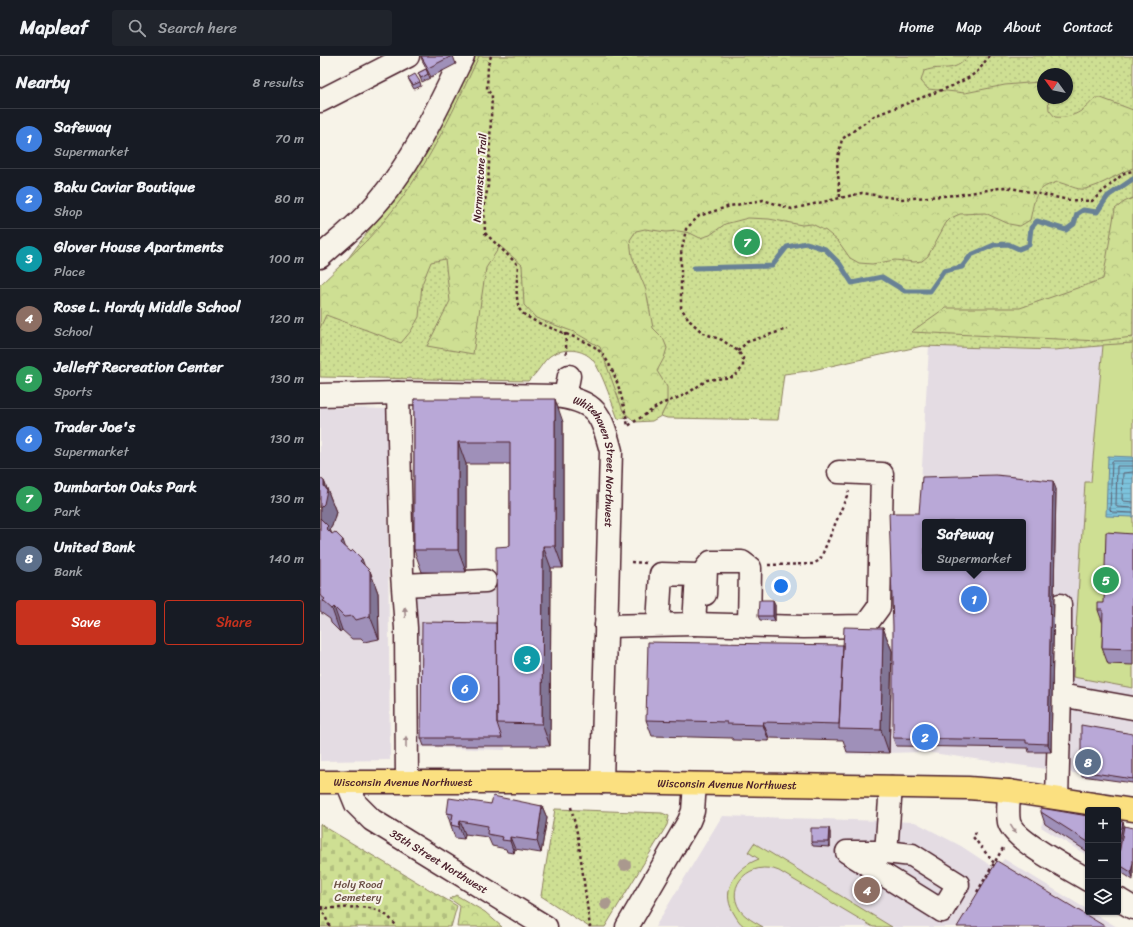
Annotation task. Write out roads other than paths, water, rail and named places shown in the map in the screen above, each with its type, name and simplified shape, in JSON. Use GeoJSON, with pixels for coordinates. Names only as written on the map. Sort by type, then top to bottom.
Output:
{"type":"FeatureCollection","features":[{"type":"Feature","properties":{"kind":"main road","name":"Wisconsin Avenue Northwest"},"geometry":{"type":"LineString","coordinates":[[320,782],[602,782],[968,788],[1009,791],[1133,810]]}},
{"type":"Feature","properties":{"kind":"street"},"geometry":{"type":"LineString","coordinates":[[320,102],[408,56]]}},
{"type":"Feature","properties":{"kind":"street"},"geometry":{"type":"LineString","coordinates":[[320,257],[367,214],[398,175],[425,131],[463,56]]}},
{"type":"Feature","properties":{"kind":"street"},"geometry":{"type":"LineString","coordinates":[[566,397],[569,376]]}},
{"type":"Feature","properties":{"kind":"street"},"geometry":{"type":"LineString","coordinates":[[398,393],[403,579],[406,628],[407,781]]}},
{"type":"Feature","properties":{"kind":"street","name":"Whitehaven Street Northwest"},"geometry":{"type":"LineString","coordinates":[[320,394],[398,393],[566,397],[584,403],[596,412],[604,425],[611,451],[602,782]]}},
{"type":"Feature","properties":{"kind":"street"},"geometry":{"type":"LineString","coordinates":[[606,626],[658,624],[804,627],[865,626],[879,607],[882,474],[847,472]]}},
{"type":"Feature","properties":{"kind":"street"},"geometry":{"type":"LineString","coordinates":[[699,625],[706,568],[711,562],[742,562],[750,568],[749,626]]}},
{"type":"Feature","properties":{"kind":"street"},"geometry":{"type":"LineString","coordinates":[[658,624],[661,574],[697,575],[699,625]]}},
{"type":"Feature","properties":{"kind":"street"},"geometry":{"type":"LineString","coordinates":[[403,579],[485,581]]}},
{"type":"Feature","properties":{"kind":"street"},"geometry":{"type":"LineString","coordinates":[[1057,798],[1060,695],[1060,604]]}},
{"type":"Feature","properties":{"kind":"street"},"geometry":{"type":"LineString","coordinates":[[1060,695],[1133,708]]}},
{"type":"Feature","properties":{"kind":"street","name":"35th Street Northwest"},"geometry":{"type":"LineString","coordinates":[[347,782],[356,804],[372,820],[546,927]]}},
{"type":"Feature","properties":{"kind":"street"},"geometry":{"type":"LineString","coordinates":[[627,927],[689,821],[693,811],[695,784]]}},
{"type":"Feature","properties":{"kind":"street"},"geometry":{"type":"LineString","coordinates":[[886,852],[891,787]]}},
{"type":"Feature","properties":{"kind":"street"},"geometry":{"type":"LineString","coordinates":[[1009,791],[1009,822],[1016,833],[1026,842],[1086,879]]}},
{"type":"Feature","properties":{"kind":"street"},"geometry":{"type":"LineString","coordinates":[[1121,901],[1133,908]]}},
{"type":"Feature","properties":{"kind":"water"},"geometry":{"type":"Polygon","coordinates":[[[1108,456],[1133,457],[1133,517],[1106,516],[1108,456]]]}},
{"type":"Feature","properties":{"kind":"waterway"},"geometry":{"type":"LineString","coordinates":[[694,268],[772,266],[787,247],[806,243],[825,249],[840,264],[852,283],[882,277],[905,291],[930,291],[944,271],[962,267],[971,255],[994,245],[1008,244],[1019,249],[1029,245],[1031,228],[1037,221],[1066,230],[1074,224],[1077,214],[1083,210],[1097,212],[1108,196],[1133,179]]}},
{"type":"Feature","properties":{"kind":"place","name":"Dumbarton Oaks Park"},"geometry":{"type":"Point","coordinates":[747,242]}},
{"type":"Feature","properties":{"kind":"place","name":"Jelleff Recreation Center"},"geometry":{"type":"Point","coordinates":[1106,580]}},
{"type":"Feature","properties":{"kind":"place","name":"Safeway"},"geometry":{"type":"Point","coordinates":[974,599]}},
{"type":"Feature","properties":{"kind":"place","name":"Glover House Apartments"},"geometry":{"type":"Point","coordinates":[527,659]}},
{"type":"Feature","properties":{"kind":"place","name":"Trader Joe's"},"geometry":{"type":"Point","coordinates":[465,688]}},
{"type":"Feature","properties":{"kind":"place","name":"Baku Caviar Boutique"},"geometry":{"type":"Point","coordinates":[925,737]}},
{"type":"Feature","properties":{"kind":"place","name":"United Bank"},"geometry":{"type":"Point","coordinates":[1088,762]}},
{"type":"Feature","properties":{"kind":"place","name":"Rose L. Hardy Middle School"},"geometry":{"type":"Point","coordinates":[867,890]}},
{"type":"Feature","properties":{"kind":"park label","name":"Holy Rood Cemetery"},"geometry":{"type":"Point","coordinates":[358,890]}}]}
